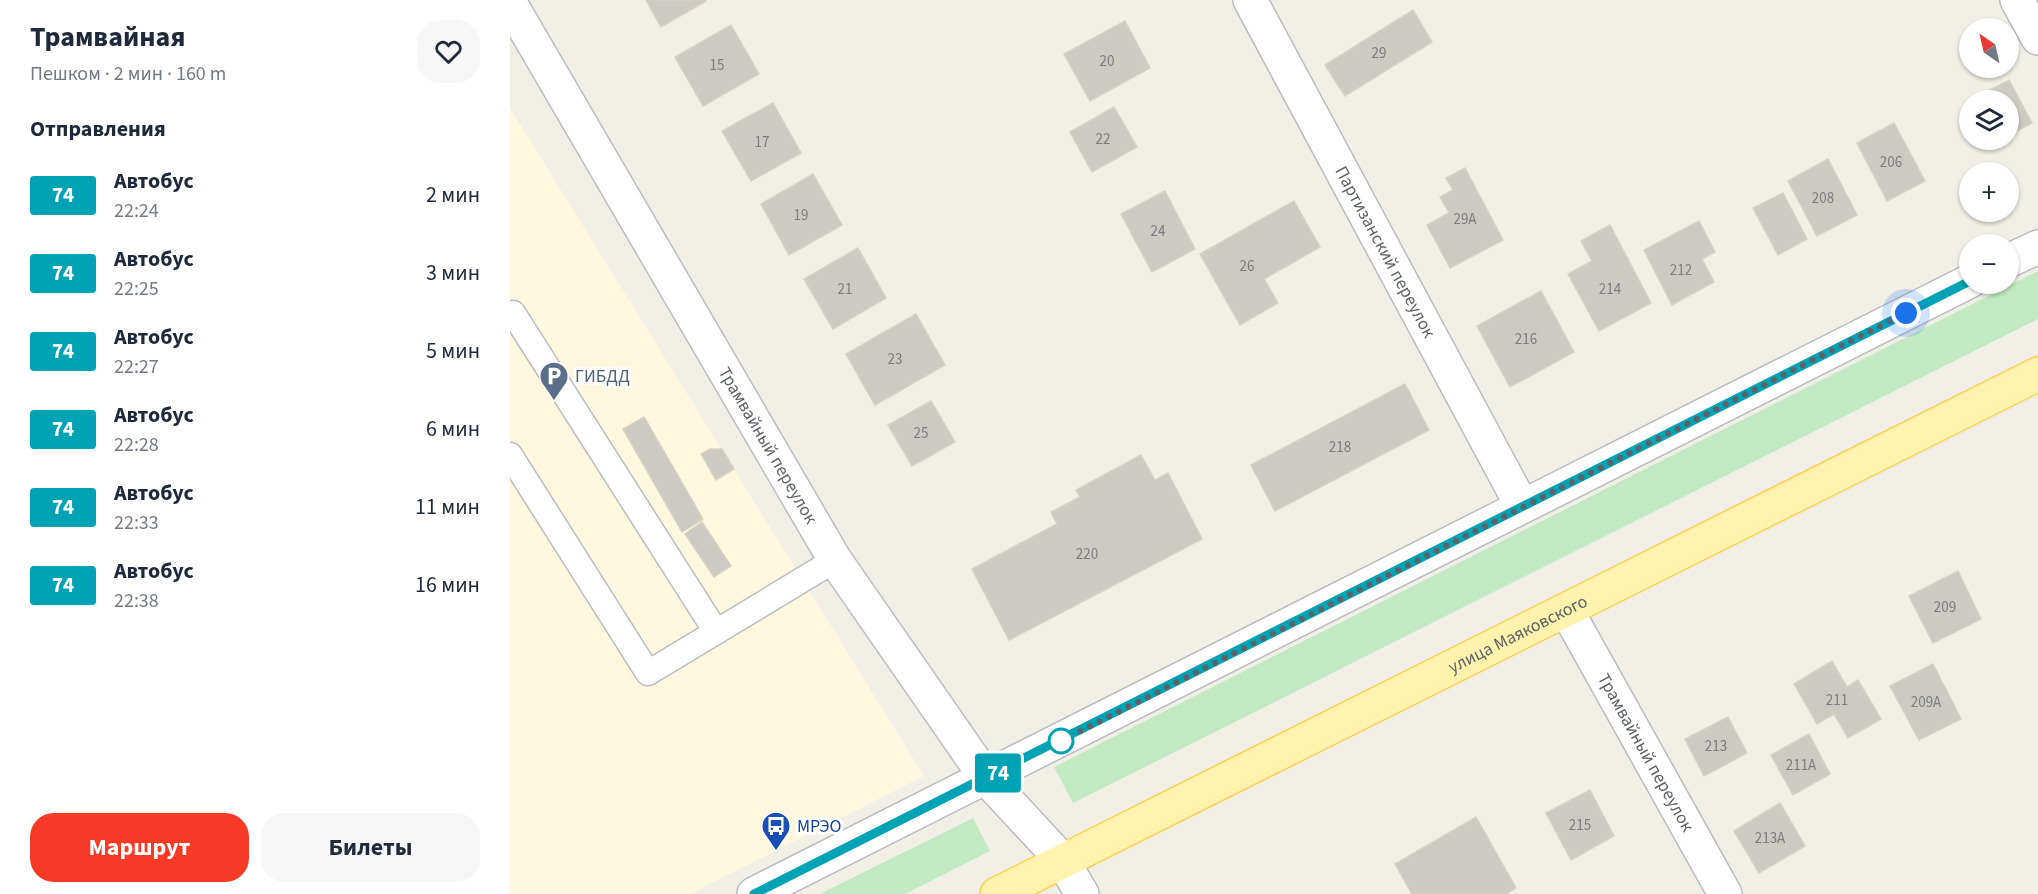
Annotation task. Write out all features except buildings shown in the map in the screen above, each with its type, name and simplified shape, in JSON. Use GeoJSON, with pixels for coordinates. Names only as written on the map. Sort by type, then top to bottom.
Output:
{"type":"FeatureCollection","features":[{"type":"Feature","properties":{"kind":"main road","name":"улица Маяковского"},"geometry":{"type":"LineString","coordinates":[[997,894],[2038,374]]}},
{"type":"Feature","properties":{"kind":"street","name":"Партизанский переулок"},"geometry":{"type":"LineString","coordinates":[[1250,0],[1522,506]]}},
{"type":"Feature","properties":{"kind":"street"},"geometry":{"type":"LineString","coordinates":[[2017,0],[2038,38]]}},
{"type":"Feature","properties":{"kind":"street","name":"Трамвайный переулок"},"geometry":{"type":"LineString","coordinates":[[510,3],[835,560],[987,779],[1063,861]]}},
{"type":"Feature","properties":{"kind":"street"},"geometry":{"type":"LineString","coordinates":[[2019,256],[2038,247]]}},
{"type":"Feature","properties":{"kind":"street"},"geometry":{"type":"LineString","coordinates":[[754,894],[987,779],[1959,287]]}},
{"type":"Feature","properties":{"kind":"street","name":"Трамвайный переулок"},"geometry":{"type":"LineString","coordinates":[[1567,611],[1725,894]]}},
{"type":"Feature","properties":{"kind":"street"},"geometry":{"type":"LineString","coordinates":[[1063,861],[1082,894]]}},
{"type":"Feature","properties":{"kind":"lane"},"geometry":{"type":"LineString","coordinates":[[510,315],[513,313],[715,630]]}},
{"type":"Feature","properties":{"kind":"lane"},"geometry":{"type":"LineString","coordinates":[[510,455],[648,674],[715,630],[835,560]]}},
{"type":"Feature","properties":{"kind":"shaded area"},"geometry":{"type":"Polygon","coordinates":[[[510,108],[924,776],[690,894],[510,894],[510,108]]]}},
{"type":"Feature","properties":{"kind":"green space"},"geometry":{"type":"Polygon","coordinates":[[[2038,271],[2038,319],[1073,803],[1054,767],[1992,294],[2019,294],[2019,281],[2038,271]]]}},
{"type":"Feature","properties":{"kind":"green space"},"geometry":{"type":"Polygon","coordinates":[[[973,818],[990,851],[905,894],[820,894],[973,818]]]}},
{"type":"Feature","properties":{"kind":"bus line","name":"74"},"geometry":{"type":"LineString","coordinates":[[754,894],[987,779],[1543,495],[1959,287]]}},
{"type":"Feature","properties":{"kind":"place","name":"ГИБДД"},"geometry":{"type":"Point","coordinates":[554,402]}},
{"type":"Feature","properties":{"kind":"place","name":"МРЭО"},"geometry":{"type":"Point","coordinates":[776,852]}},
{"type":"Feature","properties":{"kind":"route"},"geometry":{"type":"LineString","coordinates":[[1061,741],[1906,313]]}}]}
